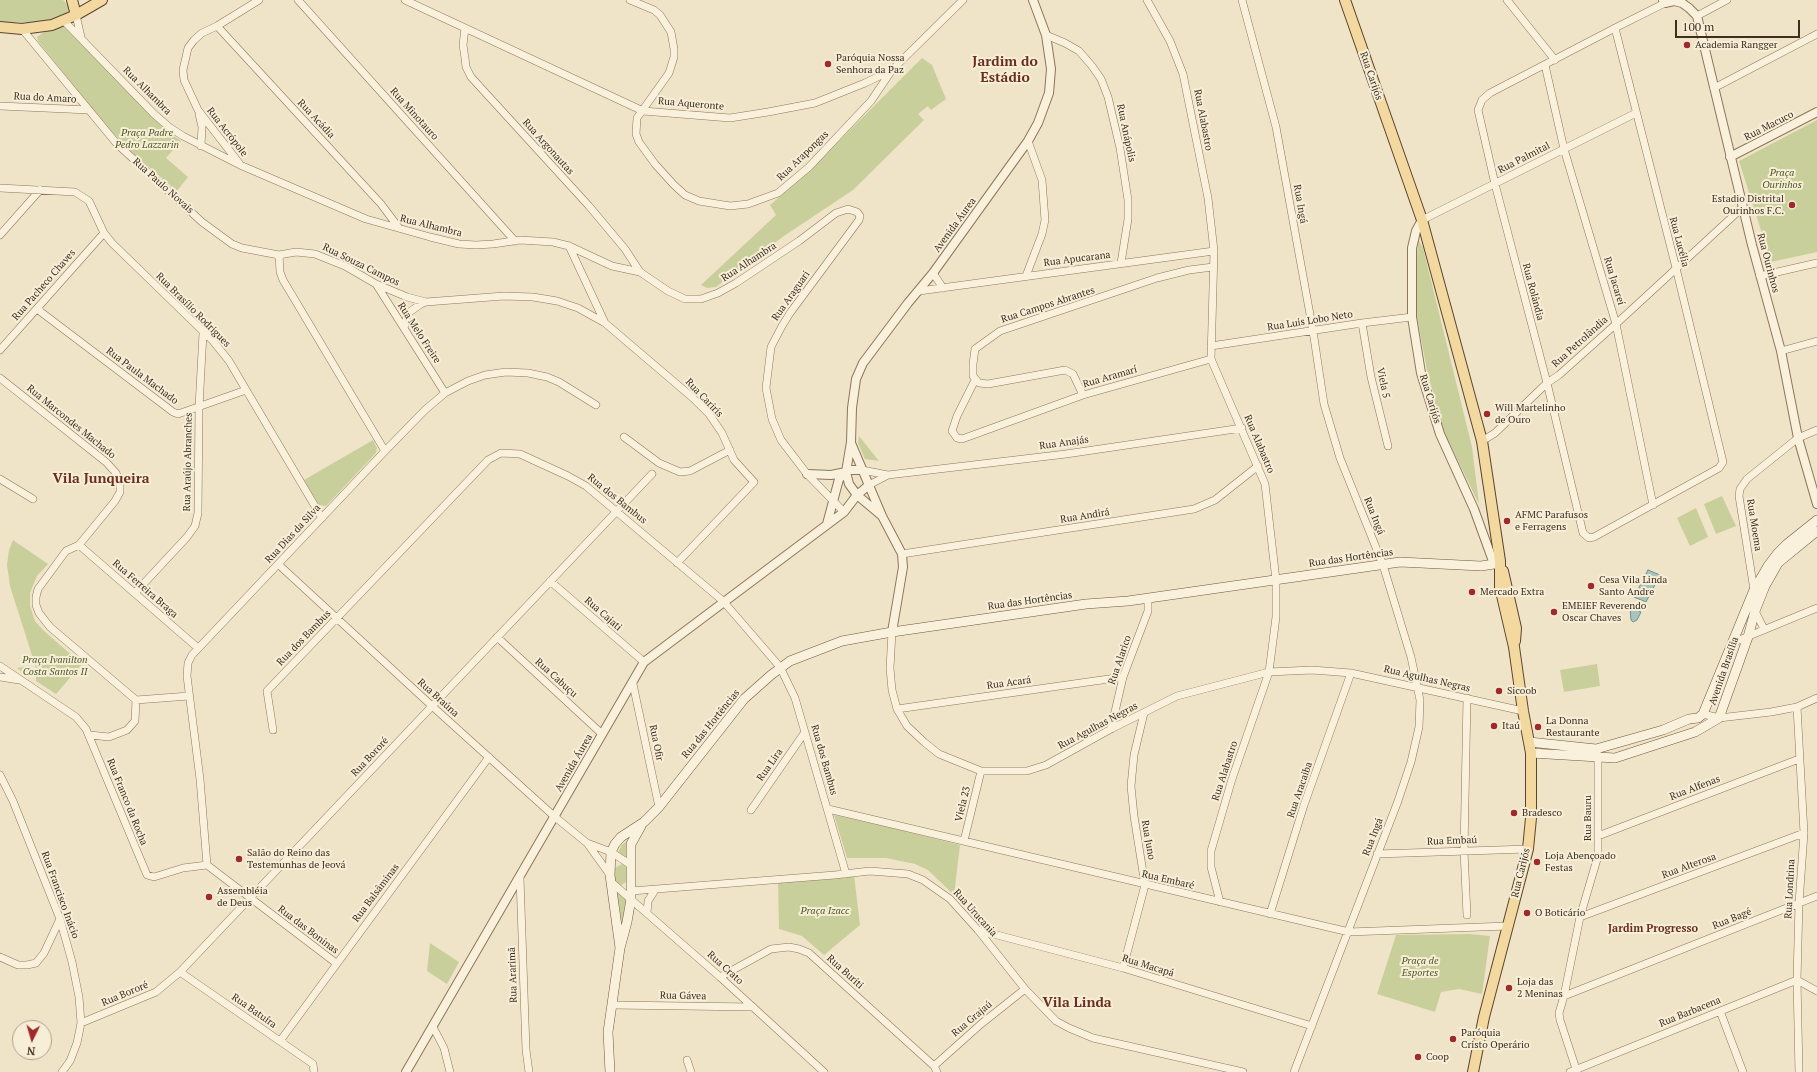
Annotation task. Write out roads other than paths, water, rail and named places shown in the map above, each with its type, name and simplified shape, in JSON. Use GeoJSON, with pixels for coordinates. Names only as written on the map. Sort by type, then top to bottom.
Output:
{"type":"FeatureCollection","features":[{"type":"Feature","properties":{"kind":"main road"},"geometry":{"type":"LineString","coordinates":[[72,0],[76,15]]}},
{"type":"Feature","properties":{"kind":"main road"},"geometry":{"type":"LineString","coordinates":[[0,27],[22,29],[52,25],[76,15],[102,0]]}},
{"type":"Feature","properties":{"kind":"main road","name":"Rua Carijós"},"geometry":{"type":"LineString","coordinates":[[1345,0],[1422,220],[1482,441],[1497,563],[1507,585],[1516,628],[1514,647],[1523,711],[1531,753],[1531,818],[1528,849],[1484,1017],[1473,1072]]}},
{"type":"Feature","properties":{"kind":"main road","name":"Avenida Brasília"},"geometry":{"type":"LineString","coordinates":[[1529,742],[1596,749],[1663,730],[1690,719],[1698,718],[1703,714],[1754,590],[1776,554],[1817,520]]}},
{"type":"Feature","properties":{"kind":"main road","name":"Avenida Brasília"},"geometry":{"type":"LineString","coordinates":[[1531,753],[1616,758],[1694,732],[1719,718],[1748,637],[1754,611],[1765,586],[1778,563],[1817,532]]}},
{"type":"Feature","properties":{"kind":"main road","name":"Rua das Hortências"},"geometry":{"type":"LineString","coordinates":[[620,948],[610,878],[611,852],[621,837],[644,822],[659,807],[744,699],[790,661],[829,645],[892,632],[1086,604],[1148,598],[1400,562],[1481,566],[1497,563]]}},
{"type":"Feature","properties":{"kind":"main road","name":"Rua das Hortências"},"geometry":{"type":"LineString","coordinates":[[610,1072],[608,1038],[620,948],[627,922],[631,895],[631,844],[644,822]]}},
{"type":"Feature","properties":{"kind":"street","name":"Rua Acrópole"},"geometry":{"type":"LineString","coordinates":[[201,146],[202,127],[198,110],[184,80],[183,70],[188,48],[202,33],[217,26],[259,0]]}},
{"type":"Feature","properties":{"kind":"street","name":"Rua Minotauro"},"geometry":{"type":"LineString","coordinates":[[298,0],[515,241]]}},
{"type":"Feature","properties":{"kind":"street","name":"Rua Aqueronte"},"geometry":{"type":"LineString","coordinates":[[405,0],[643,111],[730,118],[815,103],[865,83],[892,70],[963,0]]}},
{"type":"Feature","properties":{"kind":"street","name":"Rua Arapongas"},"geometry":{"type":"LineString","coordinates":[[630,0],[654,10],[660,15],[673,40],[674,57],[670,73],[637,118],[636,127],[639,142],[655,164],[674,185],[685,195],[699,201],[730,206],[748,204],[778,193],[809,167],[871,101],[892,70]]}},
{"type":"Feature","properties":{"kind":"street","name":"Avenida Áurea"},"geometry":{"type":"LineString","coordinates":[[1029,0],[1037,12]]}},
{"type":"Feature","properties":{"kind":"street","name":"Avenida Áurea"},"geometry":{"type":"LineString","coordinates":[[827,525],[834,503],[836,486],[839,479],[846,472],[851,442],[850,430],[854,391],[856,379],[863,363],[908,302],[933,273],[1028,141],[1044,109],[1051,69],[1046,35],[1033,0]]}},
{"type":"Feature","properties":{"kind":"street","name":"Rua Alabastro"},"geometry":{"type":"LineString","coordinates":[[1147,0],[1170,41],[1183,74],[1208,198],[1214,251],[1211,359],[1265,484],[1276,580],[1276,617],[1269,672],[1232,779],[1211,851],[1212,867],[1220,902]]}},
{"type":"Feature","properties":{"kind":"street","name":"Rua Ingá"},"geometry":{"type":"LineString","coordinates":[[1242,0],[1276,128],[1313,331],[1320,384],[1338,452],[1383,565],[1418,686],[1420,700],[1419,727],[1411,762],[1398,802],[1294,1072]]}},
{"type":"Feature","properties":{"kind":"street"},"geometry":{"type":"LineString","coordinates":[[1508,0],[1555,60]]}},
{"type":"Feature","properties":{"kind":"street"},"geometry":{"type":"LineString","coordinates":[[1664,1],[1682,3],[1697,16],[1727,0]]}},
{"type":"Feature","properties":{"kind":"street","name":"Rua Rolândia"},"geometry":{"type":"LineString","coordinates":[[1664,1],[1490,94],[1482,100],[1478,110],[1495,184],[1547,383],[1583,533],[1586,537],[1594,537],[1719,468],[1723,462]]}},
{"type":"Feature","properties":{"kind":"street","name":"Rua Alhambra"},"geometry":{"type":"LineString","coordinates":[[76,15],[82,39]]}},
{"type":"Feature","properties":{"kind":"street","name":"Rua Ourinhos"},"geometry":{"type":"LineString","coordinates":[[1697,16],[1730,157],[1760,276],[1781,351],[1798,438],[1817,504]]}},
{"type":"Feature","properties":{"kind":"street","name":"Rua Alhambra"},"geometry":{"type":"LineString","coordinates":[[64,21],[154,114],[169,127],[201,146],[240,165],[366,219],[459,244],[493,244],[515,241],[553,242],[569,246],[612,266],[640,272],[668,290],[686,298],[701,299],[718,293],[736,283],[799,241],[836,213],[848,209],[853,210],[860,216],[859,220]]}},
{"type":"Feature","properties":{"kind":"street","name":"Rua Acádia"},"geometry":{"type":"LineString","coordinates":[[217,26],[381,204],[399,228]]}},
{"type":"Feature","properties":{"kind":"street","name":"Rua Argonautas"},"geometry":{"type":"LineString","coordinates":[[465,28],[463,45],[466,67],[471,77],[589,206],[625,249],[640,272]]}},
{"type":"Feature","properties":{"kind":"street","name":"Rua Lucélia"},"geometry":{"type":"LineString","coordinates":[[1615,28],[1676,268],[1723,462]]}},
{"type":"Feature","properties":{"kind":"street","name":"Rua Paulo Novais"},"geometry":{"type":"LineString","coordinates":[[22,29],[117,144],[216,233],[232,244],[242,248],[279,255]]}},
{"type":"Feature","properties":{"kind":"street"},"geometry":{"type":"LineString","coordinates":[[1714,88],[1817,34]]}},
{"type":"Feature","properties":{"kind":"street","name":"Rua Anápolis"},"geometry":{"type":"LineString","coordinates":[[1046,35],[1079,51],[1101,79],[1108,97],[1120,148],[1128,200],[1128,218],[1121,263]]}},
{"type":"Feature","properties":{"kind":"street","name":"Rua Jacareí"},"geometry":{"type":"LineString","coordinates":[[1545,65],[1564,149],[1616,324],[1653,505]]}},
{"type":"Feature","properties":{"kind":"street","name":"Rua do Amaro"},"geometry":{"type":"LineString","coordinates":[[0,106],[89,110]]}},
{"type":"Feature","properties":{"kind":"street","name":"Rua Acrópole"},"geometry":{"type":"LineString","coordinates":[[198,110],[240,165]]}},
{"type":"Feature","properties":{"kind":"street","name":"Rua Macuco"},"geometry":{"type":"LineString","coordinates":[[1730,157],[1817,112]]}},
{"type":"Feature","properties":{"kind":"street","name":"Rua Palmital"},"geometry":{"type":"LineString","coordinates":[[1422,220],[1636,114]]}},
{"type":"Feature","properties":{"kind":"street"},"geometry":{"type":"LineString","coordinates":[[1026,276],[1042,234],[1045,220],[1042,180],[1028,141]]}},
{"type":"Feature","properties":{"kind":"street","name":"Rua Brasílio Rodrigues"},"geometry":{"type":"LineString","coordinates":[[0,188],[75,192],[82,195],[89,201],[104,233],[112,243],[203,333],[213,341],[229,361],[322,518]]}},
{"type":"Feature","properties":{"kind":"street"},"geometry":{"type":"LineString","coordinates":[[0,235],[40,190]]}},
{"type":"Feature","properties":{"kind":"street","name":"Rua Petrolândia"},"geometry":{"type":"LineString","coordinates":[[1482,441],[1495,433],[1547,383],[1559,375],[1616,324],[1743,207]]}},
{"type":"Feature","properties":{"kind":"street","name":"Rua Araguari"},"geometry":{"type":"LineString","coordinates":[[844,512],[807,474],[781,440],[772,419],[766,388],[771,347],[790,313],[859,220]]}},
{"type":"Feature","properties":{"kind":"street","name":"Rua Carijós"},"geometry":{"type":"LineString","coordinates":[[1422,220],[1416,231],[1412,248],[1412,317],[1421,373],[1440,434],[1497,563]]}},
{"type":"Feature","properties":{"kind":"street","name":"Rua Pacheco Chaves"},"geometry":{"type":"LineString","coordinates":[[0,350],[104,233]]}},
{"type":"Feature","properties":{"kind":"street","name":"Rua Cariris"},"geometry":{"type":"LineString","coordinates":[[569,246],[605,324],[693,398],[716,423],[739,467],[754,482],[677,563]]}},
{"type":"Feature","properties":{"kind":"street","name":"Rua Apucarana"},"geometry":{"type":"LineString","coordinates":[[919,291],[1214,251]]}},
{"type":"Feature","properties":{"kind":"street","name":"Rua Souza Campos"},"geometry":{"type":"LineString","coordinates":[[279,255],[296,252],[315,254],[345,266],[376,284],[407,298],[426,302],[504,296],[533,297],[557,301],[578,308],[605,324]]}},
{"type":"Feature","properties":{"kind":"street"},"geometry":{"type":"LineString","coordinates":[[279,255],[280,272],[283,280],[385,451]]}},
{"type":"Feature","properties":{"kind":"street"},"geometry":{"type":"LineString","coordinates":[[1760,276],[1817,263]]}},
{"type":"Feature","properties":{"kind":"street","name":"Rua Campos Abrantes"},"geometry":{"type":"LineString","coordinates":[[975,380],[973,364],[975,349],[1000,331],[1157,278],[1189,270],[1213,267]]}},
{"type":"Feature","properties":{"kind":"street"},"geometry":{"type":"LineString","coordinates":[[933,273],[943,288]]}},
{"type":"Feature","properties":{"kind":"street","name":"Rua Melo Freire"},"geometry":{"type":"LineString","coordinates":[[376,284],[445,393]]}},
{"type":"Feature","properties":{"kind":"street"},"geometry":{"type":"LineString","coordinates":[[404,328],[408,313],[426,302]]}},
{"type":"Feature","properties":{"kind":"street","name":"Rua Paula Machado"},"geometry":{"type":"LineString","coordinates":[[37,309],[173,412],[178,414],[246,390]]}},
{"type":"Feature","properties":{"kind":"street","name":"Rua Luis Lobo Neto"},"geometry":{"type":"LineString","coordinates":[[1211,346],[1362,323],[1412,317]]}},
{"type":"Feature","properties":{"kind":"street","name":"Viela 5"},"geometry":{"type":"LineString","coordinates":[[1362,323],[1371,377],[1388,446]]}},
{"type":"Feature","properties":{"kind":"street","name":"Rua Araújo Abranches"},"geometry":{"type":"LineString","coordinates":[[135,593],[187,537],[195,526],[199,502],[199,407],[203,333]]}},
{"type":"Feature","properties":{"kind":"street"},"geometry":{"type":"LineString","coordinates":[[1781,351],[1817,341]]}},
{"type":"Feature","properties":{"kind":"street","name":"Rua Aramarí"},"geometry":{"type":"LineString","coordinates":[[975,380],[957,416],[952,431],[953,435],[957,438],[962,439],[1083,395],[1211,359]]}},
{"type":"Feature","properties":{"kind":"street"},"geometry":{"type":"LineString","coordinates":[[975,380],[979,383],[988,384],[1065,370],[1073,374],[1083,395]]}},
{"type":"Feature","properties":{"kind":"street","name":"Rua Dias da Silva"},"geometry":{"type":"LineString","coordinates":[[207,865],[200,779],[187,676],[188,663],[198,648],[385,451],[425,410],[445,393],[468,381],[485,375],[506,372],[528,373],[548,377],[559,382],[596,405]]}},
{"type":"Feature","properties":{"kind":"street","name":"Rua Marcondes Machado"},"geometry":{"type":"LineString","coordinates":[[0,378],[106,462],[118,477],[120,492],[115,501],[79,545],[66,551],[38,588],[36,605],[44,620],[50,627],[136,700]]}},
{"type":"Feature","properties":{"kind":"street","name":"Rua Anajás"},"geometry":{"type":"LineString","coordinates":[[869,485],[888,476],[1066,454],[1242,428]]}},
{"type":"Feature","properties":{"kind":"street","name":"Rua Moema"},"geometry":{"type":"LineString","coordinates":[[1754,590],[1739,496],[1740,489],[1747,479],[1798,438],[1817,430]]}},
{"type":"Feature","properties":{"kind":"street"},"geometry":{"type":"LineString","coordinates":[[624,437],[659,463],[680,472],[690,471],[730,450]]}},
{"type":"Feature","properties":{"kind":"street","name":"Avenida Áurea"},"geometry":{"type":"LineString","coordinates":[[406,1072],[520,878],[602,734],[633,684],[644,662],[844,512],[857,495],[869,485],[851,442]]}},
{"type":"Feature","properties":{"kind":"street","name":"Rua dos Bambus"},"geometry":{"type":"LineString","coordinates":[[273,730],[267,690],[488,460],[501,453],[520,454],[577,480],[616,511],[723,602],[780,668],[795,698],[846,874]]}},
{"type":"Feature","properties":{"kind":"street","name":"Rua Andirá"},"geometry":{"type":"LineString","coordinates":[[902,554],[1194,510],[1215,500],[1258,466]]}},
{"type":"Feature","properties":{"kind":"street"},"geometry":{"type":"LineString","coordinates":[[807,474],[831,475],[853,469],[862,470]]}},
{"type":"Feature","properties":{"kind":"street","name":"Rua Anajás"},"geometry":{"type":"LineString","coordinates":[[862,470],[888,476]]}},
{"type":"Feature","properties":{"kind":"street"},"geometry":{"type":"LineString","coordinates":[[846,472],[849,484],[857,495]]}},
{"type":"Feature","properties":{"kind":"street","name":"Rua Bororé"},"geometry":{"type":"LineString","coordinates":[[81,1023],[156,992],[180,972],[248,898],[652,474]]}},
{"type":"Feature","properties":{"kind":"street"},"geometry":{"type":"LineString","coordinates":[[0,479],[33,499]]}},
{"type":"Feature","properties":{"kind":"street","name":"Rua Agulhas Negras"},"geometry":{"type":"LineString","coordinates":[[869,485],[882,516],[902,554],[903,567],[892,632],[890,662],[892,690],[897,709],[907,726],[939,754],[981,771],[1027,770],[1046,765],[1111,729],[1177,696],[1269,672],[1312,670],[1352,673],[1418,686],[1523,711]]}},
{"type":"Feature","properties":{"kind":"street","name":"Rua Agulhas Negras"},"geometry":{"type":"LineString","coordinates":[[857,495],[882,516]]}},
{"type":"Feature","properties":{"kind":"street","name":"Rua Ferreira Braga"},"geometry":{"type":"LineString","coordinates":[[79,545],[198,648]]}},
{"type":"Feature","properties":{"kind":"street","name":"Rua Braúna"},"geometry":{"type":"LineString","coordinates":[[278,564],[432,706],[555,817],[587,843],[610,878]]}},
{"type":"Feature","properties":{"kind":"street","name":"Rua Cajati"},"geometry":{"type":"LineString","coordinates":[[550,581],[644,662]]}},
{"type":"Feature","properties":{"kind":"street","name":"Rua Alarico"},"geometry":{"type":"LineString","coordinates":[[1111,729],[1123,677],[1148,611],[1148,598]]}},
{"type":"Feature","properties":{"kind":"street"},"geometry":{"type":"LineString","coordinates":[[1732,643],[1817,608]]}},
{"type":"Feature","properties":{"kind":"street"},"geometry":{"type":"LineString","coordinates":[[1754,611],[1764,629]]}},
{"type":"Feature","properties":{"kind":"street","name":"Rua Cabuçu"},"geometry":{"type":"LineString","coordinates":[[497,637],[602,734]]}},
{"type":"Feature","properties":{"kind":"street","name":"Rua Franco da Rocha"},"geometry":{"type":"LineString","coordinates":[[0,666],[76,717],[90,735],[147,875],[154,877],[184,868],[207,865]]}},
{"type":"Feature","properties":{"kind":"street","name":"Rua Aracaiba"},"geometry":{"type":"LineString","coordinates":[[1270,914],[1304,805],[1352,673]]}},
{"type":"Feature","properties":{"kind":"street"},"geometry":{"type":"LineString","coordinates":[[0,677],[22,681]]}},
{"type":"Feature","properties":{"kind":"street","name":"Rua Acará"},"geometry":{"type":"LineString","coordinates":[[897,709],[1123,677]]}},
{"type":"Feature","properties":{"kind":"street","name":"Rua Ofir"},"geometry":{"type":"LineString","coordinates":[[633,684],[659,807]]}},
{"type":"Feature","properties":{"kind":"street"},"geometry":{"type":"LineString","coordinates":[[90,735],[109,737],[127,730],[135,721],[136,700],[189,696]]}},
{"type":"Feature","properties":{"kind":"street"},"geometry":{"type":"LineString","coordinates":[[1467,698],[1464,851],[1467,915]]}},
{"type":"Feature","properties":{"kind":"street"},"geometry":{"type":"LineString","coordinates":[[1703,714],[1719,718],[1797,707],[1817,698]]}},
{"type":"Feature","properties":{"kind":"street","name":"Rua Londrina"},"geometry":{"type":"LineString","coordinates":[[1797,707],[1804,833],[1799,903],[1797,980],[1799,1072]]}},
{"type":"Feature","properties":{"kind":"street","name":"Rua Juno"},"geometry":{"type":"LineString","coordinates":[[1123,968],[1145,885],[1134,816],[1131,786],[1134,755],[1144,713]]}},
{"type":"Feature","properties":{"kind":"street","name":"Rua Lira"},"geometry":{"type":"LineString","coordinates":[[751,810],[805,732]]}},
{"type":"Feature","properties":{"kind":"street","name":"Rua Bauru"},"geometry":{"type":"LineString","coordinates":[[1574,1071],[1559,1013],[1564,996],[1580,917],[1598,856],[1598,758],[1596,749]]}},
{"type":"Feature","properties":{"kind":"street","name":"Rua Balsâminas"},"geometry":{"type":"LineString","coordinates":[[280,1042],[336,963],[489,757]]}},
{"type":"Feature","properties":{"kind":"street","name":"Rua Alfenas"},"geometry":{"type":"LineString","coordinates":[[1598,836],[1799,759]]}},
{"type":"Feature","properties":{"kind":"street","name":"Viela 23"},"geometry":{"type":"LineString","coordinates":[[964,841],[981,771]]}},
{"type":"Feature","properties":{"kind":"street"},"geometry":{"type":"LineString","coordinates":[[0,776],[0,782]]}},
{"type":"Feature","properties":{"kind":"street","name":"Rua Francisco Inácio"},"geometry":{"type":"LineString","coordinates":[[0,776],[13,801],[60,919],[72,962],[79,997],[81,1023],[74,1050],[62,1072]]}},
{"type":"Feature","properties":{"kind":"street","name":"Rua Embaré"},"geometry":{"type":"LineString","coordinates":[[828,809],[1349,932],[1508,926]]}},
{"type":"Feature","properties":{"kind":"street","name":"Rua Alterosa"},"geometry":{"type":"LineString","coordinates":[[1580,917],[1804,833]]}},
{"type":"Feature","properties":{"kind":"street","name":"Rua Braúna"},"geometry":{"type":"LineString","coordinates":[[587,843],[611,852],[631,865]]}},
{"type":"Feature","properties":{"kind":"street","name":"Rua Embaú"},"geometry":{"type":"LineString","coordinates":[[1377,854],[1528,849]]}},
{"type":"Feature","properties":{"kind":"street"},"geometry":{"type":"LineString","coordinates":[[207,865],[248,898]]}},
{"type":"Feature","properties":{"kind":"street","name":"Rua Urucania"},"geometry":{"type":"LineString","coordinates":[[631,895],[655,890],[870,871],[908,874],[923,880],[950,899],[978,930],[1025,989],[1056,1021],[1093,1038],[1243,1072]]}},
{"type":"Feature","properties":{"kind":"street","name":"Rua Ararimã"},"geometry":{"type":"LineString","coordinates":[[520,878],[526,1050],[529,1072]]}},
{"type":"Feature","properties":{"kind":"street","name":"Rua Crato"},"geometry":{"type":"LineString","coordinates":[[610,878],[631,895],[647,913],[824,1072]]}},
{"type":"Feature","properties":{"kind":"street"},"geometry":{"type":"LineString","coordinates":[[647,913],[648,901],[655,890]]}},
{"type":"Feature","properties":{"kind":"street","name":"Rua Bagé"},"geometry":{"type":"LineString","coordinates":[[1564,996],[1817,896]]}},
{"type":"Feature","properties":{"kind":"street","name":"Rua das Boninas"},"geometry":{"type":"LineString","coordinates":[[248,898],[336,963]]}},
{"type":"Feature","properties":{"kind":"street"},"geometry":{"type":"LineString","coordinates":[[0,957],[18,966],[36,963],[46,950],[60,919]]}},
{"type":"Feature","properties":{"kind":"street","name":"Rua Macapá"},"geometry":{"type":"LineString","coordinates":[[978,930],[1123,968],[1312,1026]]}},
{"type":"Feature","properties":{"kind":"street","name":"Rua Buriti"},"geometry":{"type":"LineString","coordinates":[[720,977],[771,949],[789,947],[799,949],[809,954],[936,1069]]}},
{"type":"Feature","properties":{"kind":"street","name":"Rua Batuíra"},"geometry":{"type":"LineString","coordinates":[[180,972],[313,1064],[314,1071]]}},
{"type":"Feature","properties":{"kind":"street"},"geometry":{"type":"LineString","coordinates":[[1797,980],[1817,991]]}},
{"type":"Feature","properties":{"kind":"street","name":"Rua Barbacena"},"geometry":{"type":"LineString","coordinates":[[1574,1071],[1797,980]]}},
{"type":"Feature","properties":{"kind":"street","name":"Rua Grajaú"},"geometry":{"type":"LineString","coordinates":[[936,1069],[981,1024],[1025,989]]}},
{"type":"Feature","properties":{"kind":"street","name":"Rua Gávea"},"geometry":{"type":"LineString","coordinates":[[613,1005],[753,1007]]}},
{"type":"Feature","properties":{"kind":"street"},"geometry":{"type":"LineString","coordinates":[[1720,1011],[1743,1072]]}},
{"type":"Feature","properties":{"kind":"street"},"geometry":{"type":"LineString","coordinates":[[433,1027],[444,1048],[450,1072]]}},
{"type":"Feature","properties":{"kind":"street"},"geometry":{"type":"LineString","coordinates":[[687,1060],[691,1072]]}},
{"type":"Feature","properties":{"kind":"water"},"geometry":{"type":"Polygon","coordinates":[[[1648,570],[1660,575],[1646,602],[1634,597],[1648,570]]]}},
{"type":"Feature","properties":{"kind":"water"},"geometry":{"type":"Polygon","coordinates":[[[1630,607],[1641,612],[1637,620],[1633,622],[1631,620],[1630,607]]]}},
{"type":"Feature","properties":{"kind":"place","name":"Academia Rangger"},"geometry":{"type":"Point","coordinates":[1687,45]}},
{"type":"Feature","properties":{"kind":"place","name":"Paróquia Nossa Senhora da Paz"},"geometry":{"type":"Point","coordinates":[828,64]}},
{"type":"Feature","properties":{"kind":"place","name":"Estadio Distrital Ourinhos F.C."},"geometry":{"type":"Point","coordinates":[1792,205]}},
{"type":"Feature","properties":{"kind":"place","name":"Will Martelinho de Ouro"},"geometry":{"type":"Point","coordinates":[1487,414]}},
{"type":"Feature","properties":{"kind":"place","name":"AFMC Parafusos e Ferragens"},"geometry":{"type":"Point","coordinates":[1507,521]}},
{"type":"Feature","properties":{"kind":"place","name":"Cesa Vila Linda Santo Andre"},"geometry":{"type":"Point","coordinates":[1591,586]}},
{"type":"Feature","properties":{"kind":"place","name":"Mercado Extra"},"geometry":{"type":"Point","coordinates":[1472,592]}},
{"type":"Feature","properties":{"kind":"place","name":"EMEIEF Reverendo Oscar Chaves"},"geometry":{"type":"Point","coordinates":[1554,612]}},
{"type":"Feature","properties":{"kind":"place","name":"Sicoob"},"geometry":{"type":"Point","coordinates":[1499,691]}},
{"type":"Feature","properties":{"kind":"place","name":"Itaú"},"geometry":{"type":"Point","coordinates":[1494,726]}},
{"type":"Feature","properties":{"kind":"place","name":"La Donna Restaurante"},"geometry":{"type":"Point","coordinates":[1538,727]}},
{"type":"Feature","properties":{"kind":"place","name":"Bradesco"},"geometry":{"type":"Point","coordinates":[1514,813]}},
{"type":"Feature","properties":{"kind":"place","name":"Salão do Reino das Testemunhas de Jeová"},"geometry":{"type":"Point","coordinates":[239,859]}},
{"type":"Feature","properties":{"kind":"place","name":"Loja Abençoado Festas"},"geometry":{"type":"Point","coordinates":[1537,862]}},
{"type":"Feature","properties":{"kind":"place","name":"Assembléia de Deus"},"geometry":{"type":"Point","coordinates":[209,897]}},
{"type":"Feature","properties":{"kind":"place","name":"O Boticário"},"geometry":{"type":"Point","coordinates":[1527,913]}},
{"type":"Feature","properties":{"kind":"place","name":"Loja das 2 Meninas"},"geometry":{"type":"Point","coordinates":[1509,988]}},
{"type":"Feature","properties":{"kind":"place","name":"Paróquia Cristo Operário"},"geometry":{"type":"Point","coordinates":[1453,1039]}},
{"type":"Feature","properties":{"kind":"place","name":"Coop"},"geometry":{"type":"Point","coordinates":[1418,1057]}},
{"type":"Feature","properties":{"kind":"district","name":"Jardim do Estádio"},"geometry":{"type":"Point","coordinates":[1005,70]}},
{"type":"Feature","properties":{"kind":"district","name":"Vila Junqueira"},"geometry":{"type":"Point","coordinates":[101,479]}},
{"type":"Feature","properties":{"kind":"district","name":"Jardim Progresso"},"geometry":{"type":"Point","coordinates":[1653,929]}},
{"type":"Feature","properties":{"kind":"district","name":"Vila Linda"},"geometry":{"type":"Point","coordinates":[1077,1003]}},
{"type":"Feature","properties":{"kind":"park label","name":"Praça Padre Pedro Lazzarin"},"geometry":{"type":"Point","coordinates":[147,138]}},
{"type":"Feature","properties":{"kind":"park label","name":"Praça Ourinhos"},"geometry":{"type":"Point","coordinates":[1782,178]}},
{"type":"Feature","properties":{"kind":"park label","name":"Praça Ivanilton Costa Santos II"},"geometry":{"type":"Point","coordinates":[55,666]}},
{"type":"Feature","properties":{"kind":"park label","name":"Praça Izacc"},"geometry":{"type":"Point","coordinates":[825,911]}},
{"type":"Feature","properties":{"kind":"park label","name":"Praça de Esportes"},"geometry":{"type":"Point","coordinates":[1420,966]}}]}
